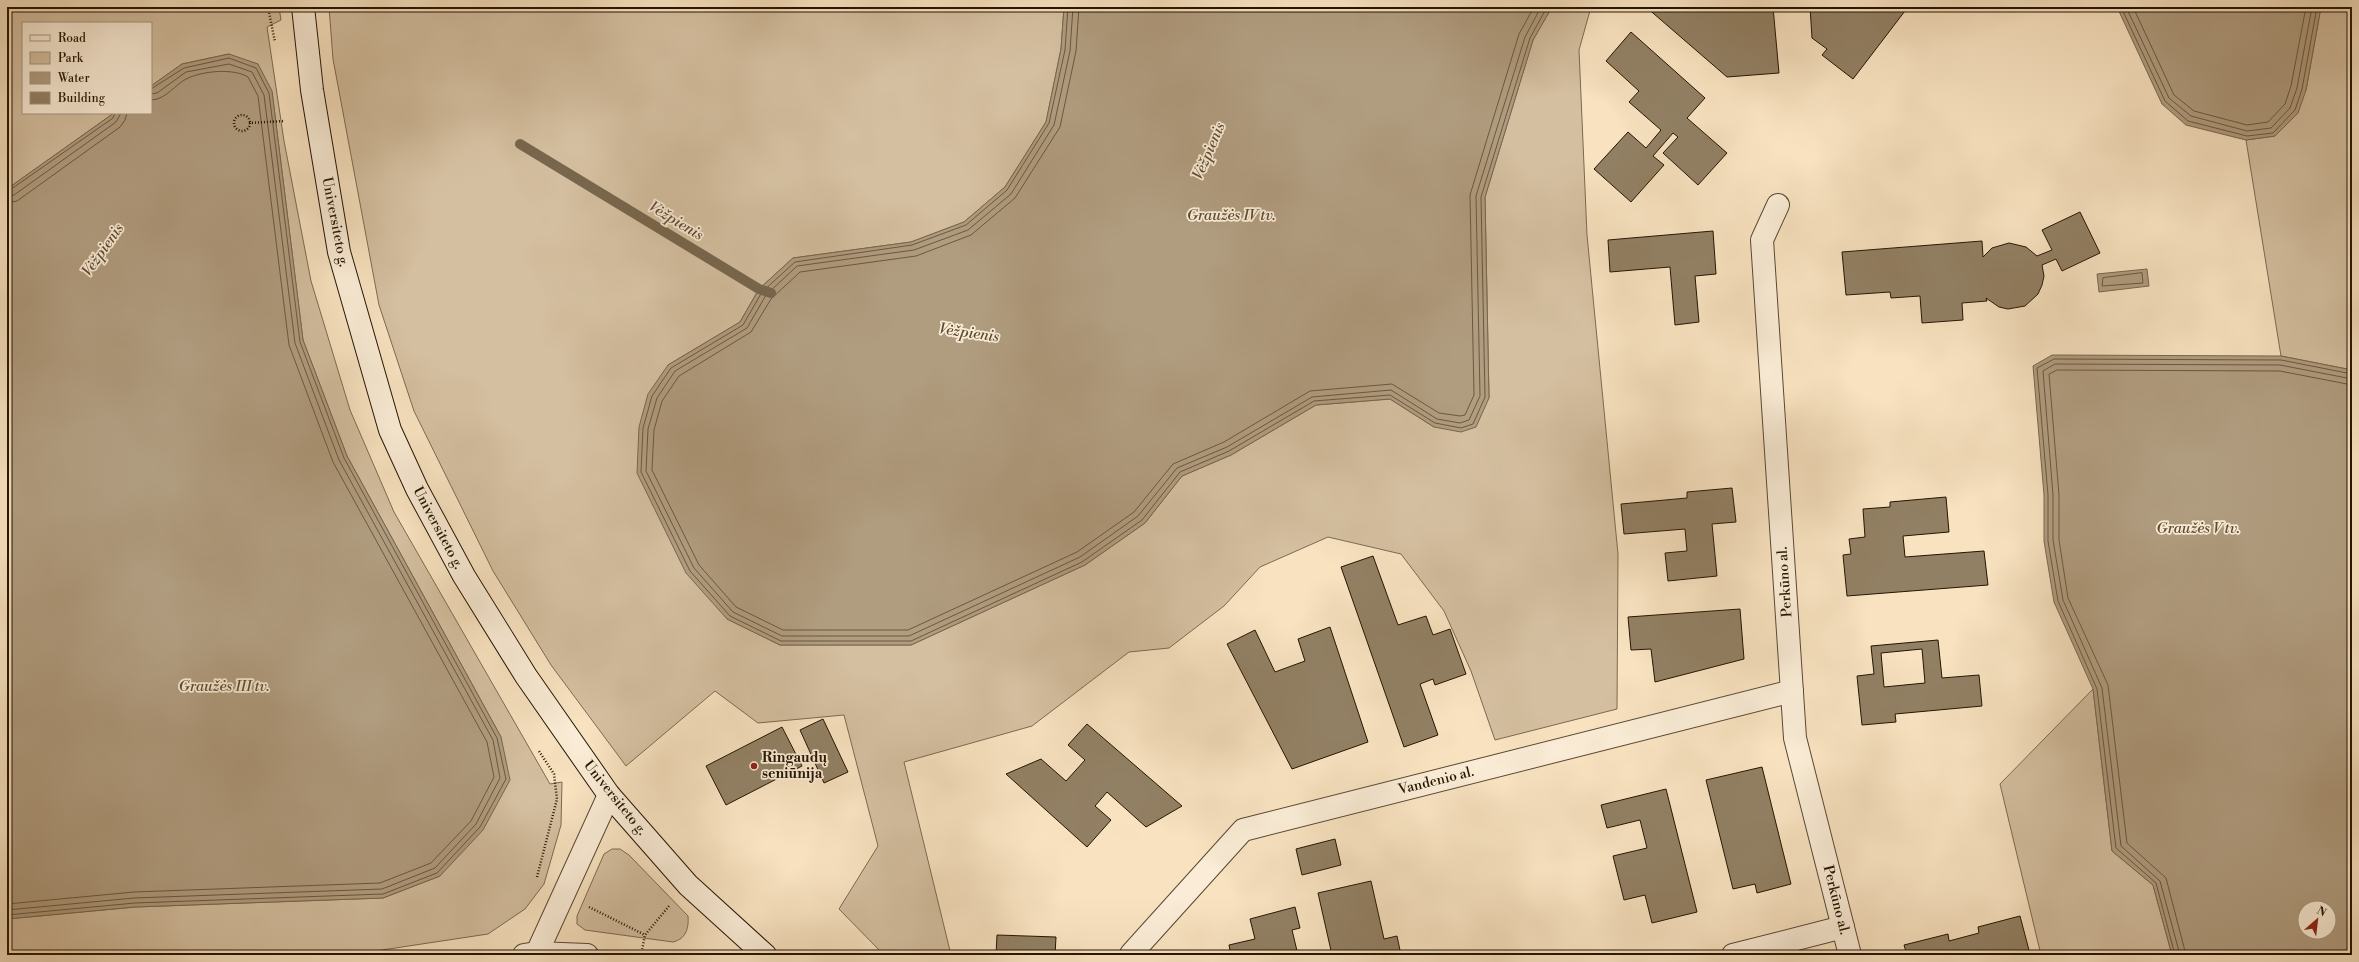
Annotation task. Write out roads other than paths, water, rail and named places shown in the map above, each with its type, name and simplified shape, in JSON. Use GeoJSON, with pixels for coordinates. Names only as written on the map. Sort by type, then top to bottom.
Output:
{"type":"FeatureCollection","features":[{"type":"Feature","properties":{"kind":"street","name":"Universiteto g."},"geometry":{"type":"LineString","coordinates":[[303,7],[312,90],[339,252],[390,430],[417,489],[464,576],[526,676],[608,795],[688,885],[765,955]]}},
{"type":"Feature","properties":{"kind":"street","name":"Perkūno al."},"geometry":{"type":"LineString","coordinates":[[1778,205],[1762,240],[1795,738],[1850,955]]}},
{"type":"Feature","properties":{"kind":"street","name":"Vandenio al."},"geometry":{"type":"LineString","coordinates":[[1131,954],[1243,830],[1792,691]]}},
{"type":"Feature","properties":{"kind":"street"},"geometry":{"type":"LineString","coordinates":[[587,955],[532,954],[608,795]]}},
{"type":"Feature","properties":{"kind":"street"},"geometry":{"type":"LineString","coordinates":[[1733,955],[1843,927]]}},
{"type":"Feature","properties":{"kind":"water","name":"Graužės IV tv."},"geometry":{"type":"Polygon","coordinates":[[[1064,7],[1552,7],[1533,40],[1485,197],[1489,398],[1476,427],[1461,432],[1434,427],[1390,399],[1316,405],[1231,455],[1182,476],[1145,523],[1085,565],[911,645],[780,645],[727,619],[686,573],[637,473],[639,427],[648,394],[668,365],[740,322],[759,289],[793,258],[911,242],[964,222],[1005,187],[1046,122],[1061,49],[1064,7]]]}},
{"type":"Feature","properties":{"kind":"water"},"geometry":{"type":"Polygon","coordinates":[[[2117,7],[2321,7],[2306,90],[2298,113],[2275,136],[2246,140],[2186,125],[2162,104],[2117,7]]]}},
{"type":"Feature","properties":{"kind":"water","name":"Graužės III tv."},"geometry":{"type":"Polygon","coordinates":[[[229,54],[258,64],[272,91],[303,340],[347,456],[501,737],[510,780],[483,830],[440,876],[383,898],[135,907],[7,919],[7,189],[113,114],[152,114],[152,85],[182,64],[229,54]]]}},
{"type":"Feature","properties":{"kind":"water"},"geometry":{"type":"Polygon","coordinates":[[[2147,269],[2149,286],[2099,292],[2097,274],[2147,269]]]}},
{"type":"Feature","properties":{"kind":"water","name":"Graužės V tv."},"geometry":{"type":"Polygon","coordinates":[[[2052,355],[2281,356],[2352,370],[2352,938],[2344,955],[2172,955],[2153,885],[2112,851],[2093,689],[2054,602],[2044,541],[2044,495],[2033,366],[2052,355]]]}},
{"type":"Feature","properties":{"kind":"waterway","name":"Vėžpienis"},"geometry":{"type":"LineString","coordinates":[[520,144],[759,289],[771,293]]}},
{"type":"Feature","properties":{"kind":"place","name":"Ringaudų seniūnija"},"geometry":{"type":"Point","coordinates":[754,766]}}]}
